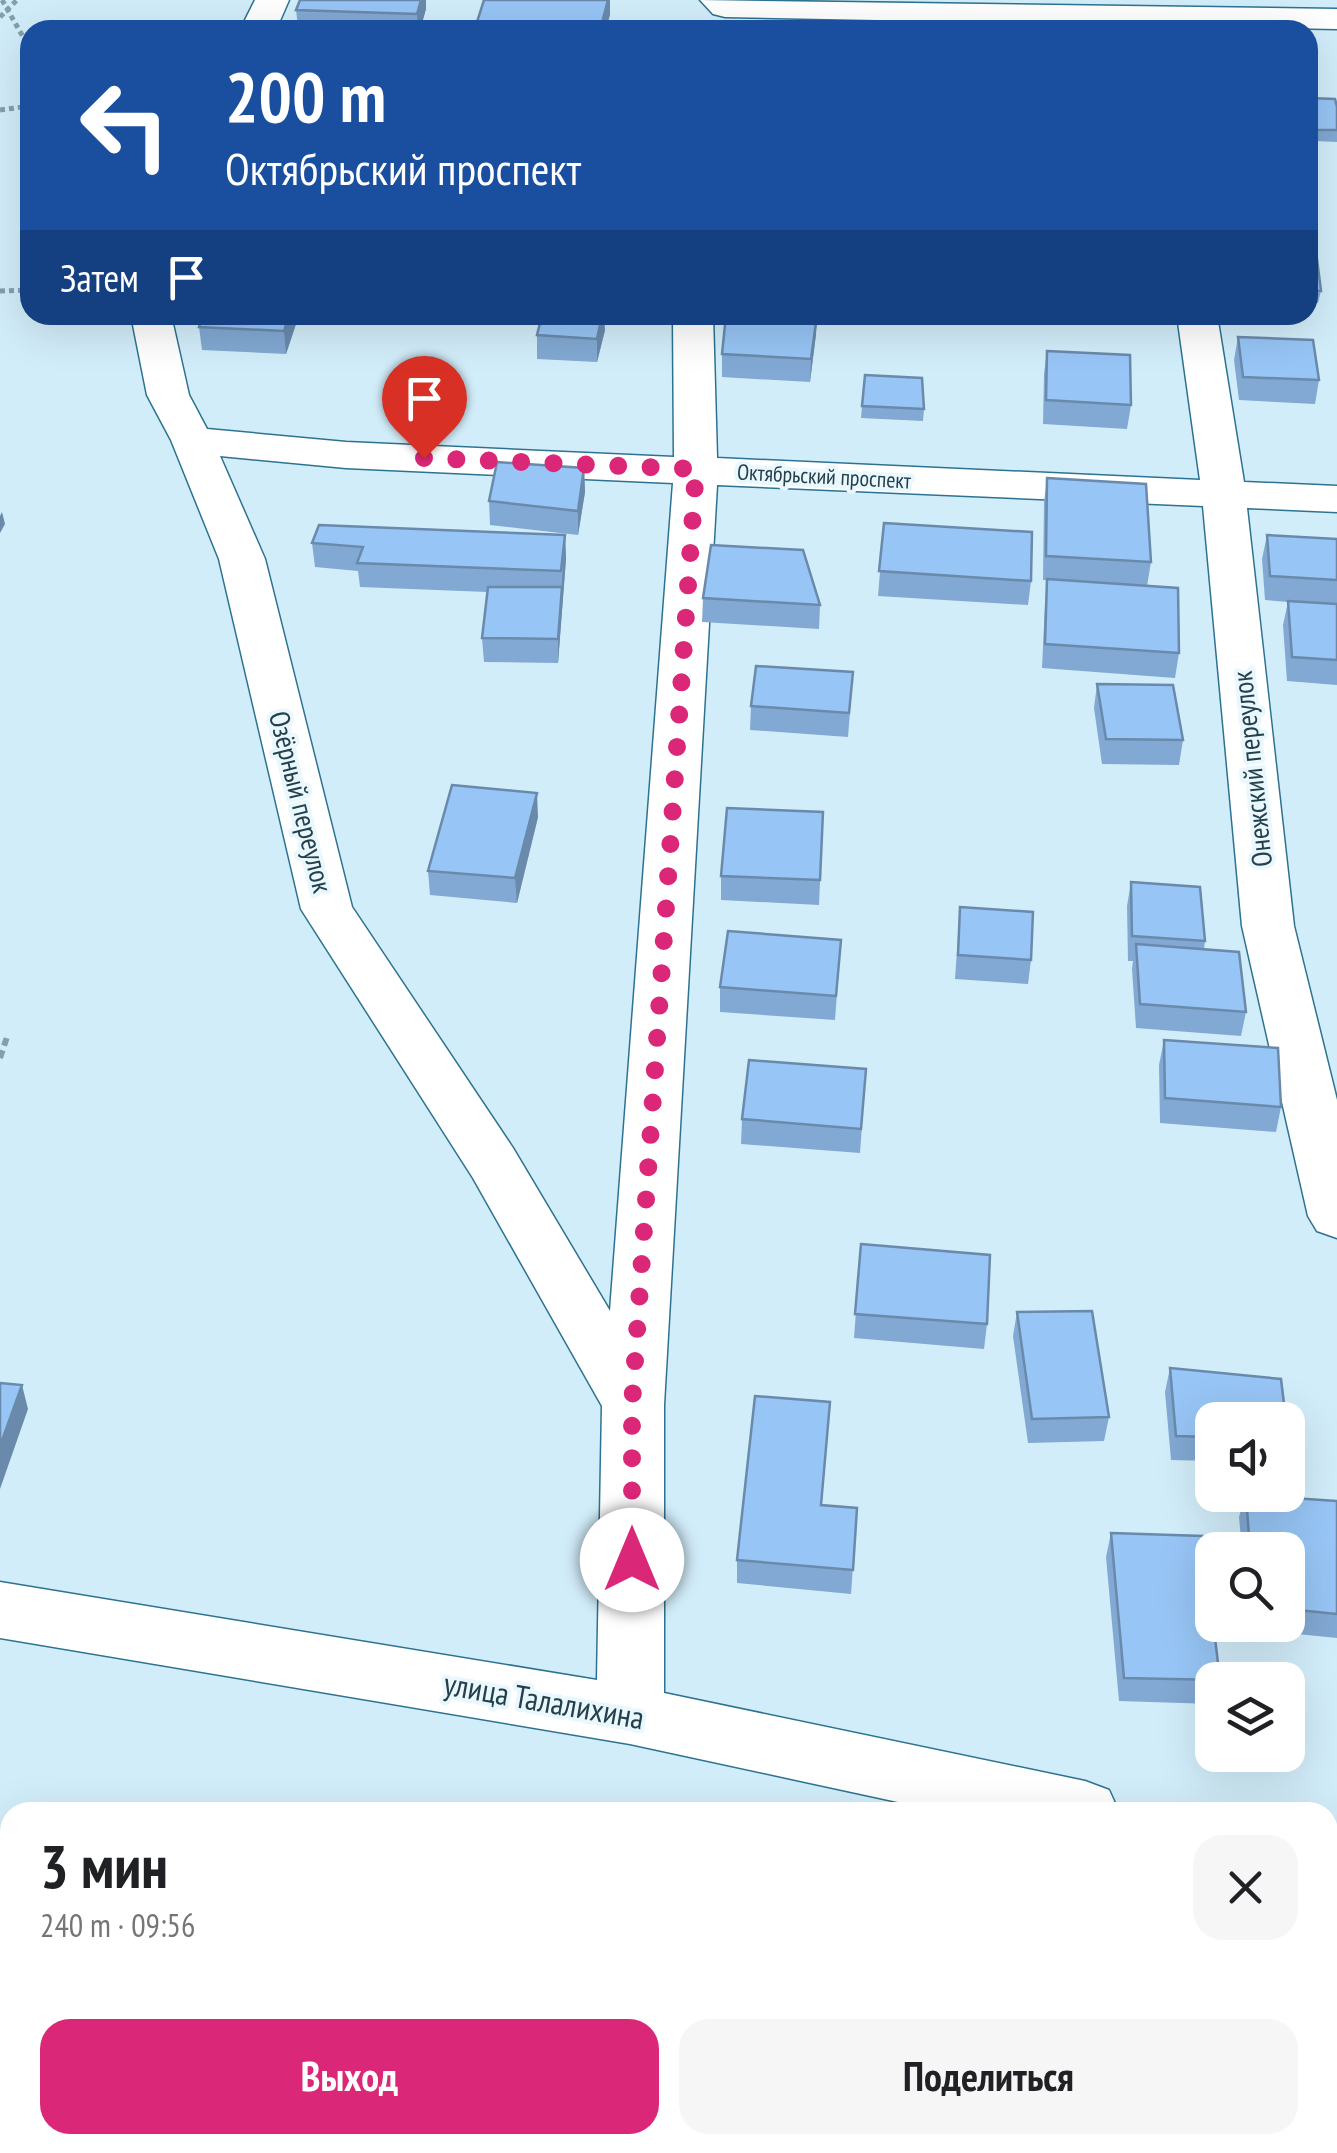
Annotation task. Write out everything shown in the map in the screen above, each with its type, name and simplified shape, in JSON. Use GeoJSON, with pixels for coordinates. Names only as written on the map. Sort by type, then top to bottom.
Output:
{"type":"FeatureCollection","features":[{"type":"Feature","properties":{"kind":"street"},"geometry":{"type":"LineString","coordinates":[[699,5],[1337,20]]}},
{"type":"Feature","properties":{"kind":"street","name":"Озёрный переулок"},"geometry":{"type":"LineString","coordinates":[[153,325],[168,395],[192,440],[242,559],[328,908],[493,1163],[632,1405]]}},
{"type":"Feature","properties":{"kind":"street"},"geometry":{"type":"LineString","coordinates":[[630,1715],[632,1405],[696,469],[694,325]]}},
{"type":"Feature","properties":{"kind":"street","name":"Онежский переулок"},"geometry":{"type":"LineString","coordinates":[[1198,325],[1224,496],[1268,926],[1337,1216]]}},
{"type":"Feature","properties":{"kind":"street","name":"Октябрьский проспект"},"geometry":{"type":"LineString","coordinates":[[192,440],[346,455],[1337,499]]}},
{"type":"Feature","properties":{"kind":"street","name":"улица Талалихина"},"geometry":{"type":"LineString","coordinates":[[0,1610],[630,1715],[1038,1802]]}},
{"type":"Feature","properties":{"kind":"path"},"geometry":{"type":"LineString","coordinates":[[2,0],[20,32]]}},
{"type":"Feature","properties":{"kind":"path"},"geometry":{"type":"LineString","coordinates":[[0,17],[17,0]]}},
{"type":"Feature","properties":{"kind":"path"},"geometry":{"type":"LineString","coordinates":[[0,1058],[7,1037]]}},
{"type":"Feature","properties":{"kind":"building"},"geometry":{"type":"Polygon","coordinates":[[[300,0],[421,0],[417,14],[296,10],[300,0]]]}},
{"type":"Feature","properties":{"kind":"building"},"geometry":{"type":"Polygon","coordinates":[[[484,0],[608,0],[603,20],[478,20],[484,0]]]}},
{"type":"Feature","properties":{"kind":"building"},"geometry":{"type":"Polygon","coordinates":[[[1318,98],[1335,99],[1337,130],[1318,130],[1318,98]]]}},
{"type":"Feature","properties":{"kind":"building"},"geometry":{"type":"Polygon","coordinates":[[[200,325],[286,325],[284,331],[200,325]]]}},
{"type":"Feature","properties":{"kind":"building"},"geometry":{"type":"Polygon","coordinates":[[[540,325],[600,325],[597,339],[537,335],[540,325]]]}},
{"type":"Feature","properties":{"kind":"building"},"geometry":{"type":"Polygon","coordinates":[[[725,325],[816,325],[811,359],[722,354],[725,325]]]}},
{"type":"Feature","properties":{"kind":"building"},"geometry":{"type":"Polygon","coordinates":[[[1238,337],[1313,340],[1319,380],[1243,377],[1238,337]]]}},
{"type":"Feature","properties":{"kind":"building"},"geometry":{"type":"Polygon","coordinates":[[[1047,351],[1130,355],[1131,405],[1046,400],[1047,351]]]}},
{"type":"Feature","properties":{"kind":"building"},"geometry":{"type":"Polygon","coordinates":[[[865,375],[922,378],[924,409],[862,406],[865,375]]]}},
{"type":"Feature","properties":{"kind":"building"},"geometry":{"type":"Polygon","coordinates":[[[497,462],[584,468],[578,511],[489,501],[497,462]]]}},
{"type":"Feature","properties":{"kind":"building"},"geometry":{"type":"Polygon","coordinates":[[[1047,478],[1146,484],[1151,562],[1046,556],[1047,478]]]}},
{"type":"Feature","properties":{"kind":"building"},"geometry":{"type":"Polygon","coordinates":[[[884,523],[1032,532],[1031,581],[879,571],[884,523]]]}},
{"type":"Feature","properties":{"kind":"building"},"geometry":{"type":"Polygon","coordinates":[[[319,525],[565,535],[561,571],[357,563],[363,547],[312,543],[319,525]]]}},
{"type":"Feature","properties":{"kind":"building"},"geometry":{"type":"Polygon","coordinates":[[[1267,535],[1337,539],[1337,580],[1270,576],[1267,535]]]}},
{"type":"Feature","properties":{"kind":"building"},"geometry":{"type":"Polygon","coordinates":[[[711,545],[803,550],[820,605],[703,598],[711,545]]]}},
{"type":"Feature","properties":{"kind":"building"},"geometry":{"type":"Polygon","coordinates":[[[1047,579],[1178,588],[1179,653],[1045,644],[1047,579]]]}},
{"type":"Feature","properties":{"kind":"building"},"geometry":{"type":"Polygon","coordinates":[[[488,587],[562,587],[558,639],[482,638],[488,587]]]}},
{"type":"Feature","properties":{"kind":"building"},"geometry":{"type":"Polygon","coordinates":[[[1288,601],[1337,604],[1337,660],[1292,657],[1288,601]]]}},
{"type":"Feature","properties":{"kind":"building"},"geometry":{"type":"Polygon","coordinates":[[[756,666],[853,672],[849,713],[751,706],[756,666]]]}},
{"type":"Feature","properties":{"kind":"building"},"geometry":{"type":"Polygon","coordinates":[[[1097,684],[1173,685],[1183,740],[1106,739],[1097,684]]]}},
{"type":"Feature","properties":{"kind":"building"},"geometry":{"type":"Polygon","coordinates":[[[452,785],[537,793],[515,878],[428,871],[452,785]]]}},
{"type":"Feature","properties":{"kind":"building"},"geometry":{"type":"Polygon","coordinates":[[[727,808],[823,812],[820,880],[721,876],[727,808]]]}},
{"type":"Feature","properties":{"kind":"building"},"geometry":{"type":"Polygon","coordinates":[[[1131,882],[1200,887],[1205,941],[1132,936],[1131,882]]]}},
{"type":"Feature","properties":{"kind":"building"},"geometry":{"type":"Polygon","coordinates":[[[960,907],[1033,912],[1031,960],[958,955],[960,907]]]}},
{"type":"Feature","properties":{"kind":"building"},"geometry":{"type":"Polygon","coordinates":[[[728,931],[841,940],[836,996],[720,987],[728,931]]]}},
{"type":"Feature","properties":{"kind":"building"},"geometry":{"type":"Polygon","coordinates":[[[1136,944],[1239,952],[1246,1012],[1140,1004],[1136,944]]]}},
{"type":"Feature","properties":{"kind":"building"},"geometry":{"type":"Polygon","coordinates":[[[1164,1040],[1278,1048],[1281,1107],[1165,1098],[1164,1040]]]}},
{"type":"Feature","properties":{"kind":"building"},"geometry":{"type":"Polygon","coordinates":[[[749,1060],[866,1069],[861,1129],[742,1119],[749,1060]]]}},
{"type":"Feature","properties":{"kind":"building"},"geometry":{"type":"Polygon","coordinates":[[[861,1244],[990,1255],[987,1324],[855,1314],[861,1244]]]}},
{"type":"Feature","properties":{"kind":"building"},"geometry":{"type":"Polygon","coordinates":[[[1092,1311],[1109,1417],[1032,1419],[1017,1312],[1092,1311]]]}},
{"type":"Feature","properties":{"kind":"building"},"geometry":{"type":"Polygon","coordinates":[[[1170,1368],[1281,1379],[1284,1402],[1195,1402],[1195,1437],[1176,1436],[1170,1368]]]}},
{"type":"Feature","properties":{"kind":"building"},"geometry":{"type":"Polygon","coordinates":[[[0,1383],[22,1385],[0,1446],[0,1383]]]}},
{"type":"Feature","properties":{"kind":"building"},"geometry":{"type":"Polygon","coordinates":[[[755,1396],[830,1402],[821,1505],[857,1508],[853,1570],[737,1560],[755,1396]]]}},
{"type":"Feature","properties":{"kind":"building"},"geometry":{"type":"Polygon","coordinates":[[[1305,1499],[1337,1501],[1337,1614],[1305,1611],[1305,1532],[1249,1532],[1247,1512],[1305,1512],[1305,1499]]]}},
{"type":"Feature","properties":{"kind":"building"},"geometry":{"type":"Polygon","coordinates":[[[1111,1533],[1195,1536],[1195,1642],[1216,1642],[1218,1662],[1195,1662],[1195,1679],[1124,1678],[1111,1533]]]}},
{"type":"Feature","properties":{"kind":"route"},"geometry":{"type":"LineString","coordinates":[[424,458],[696,469],[632,1405],[632,1560]]}}]}
